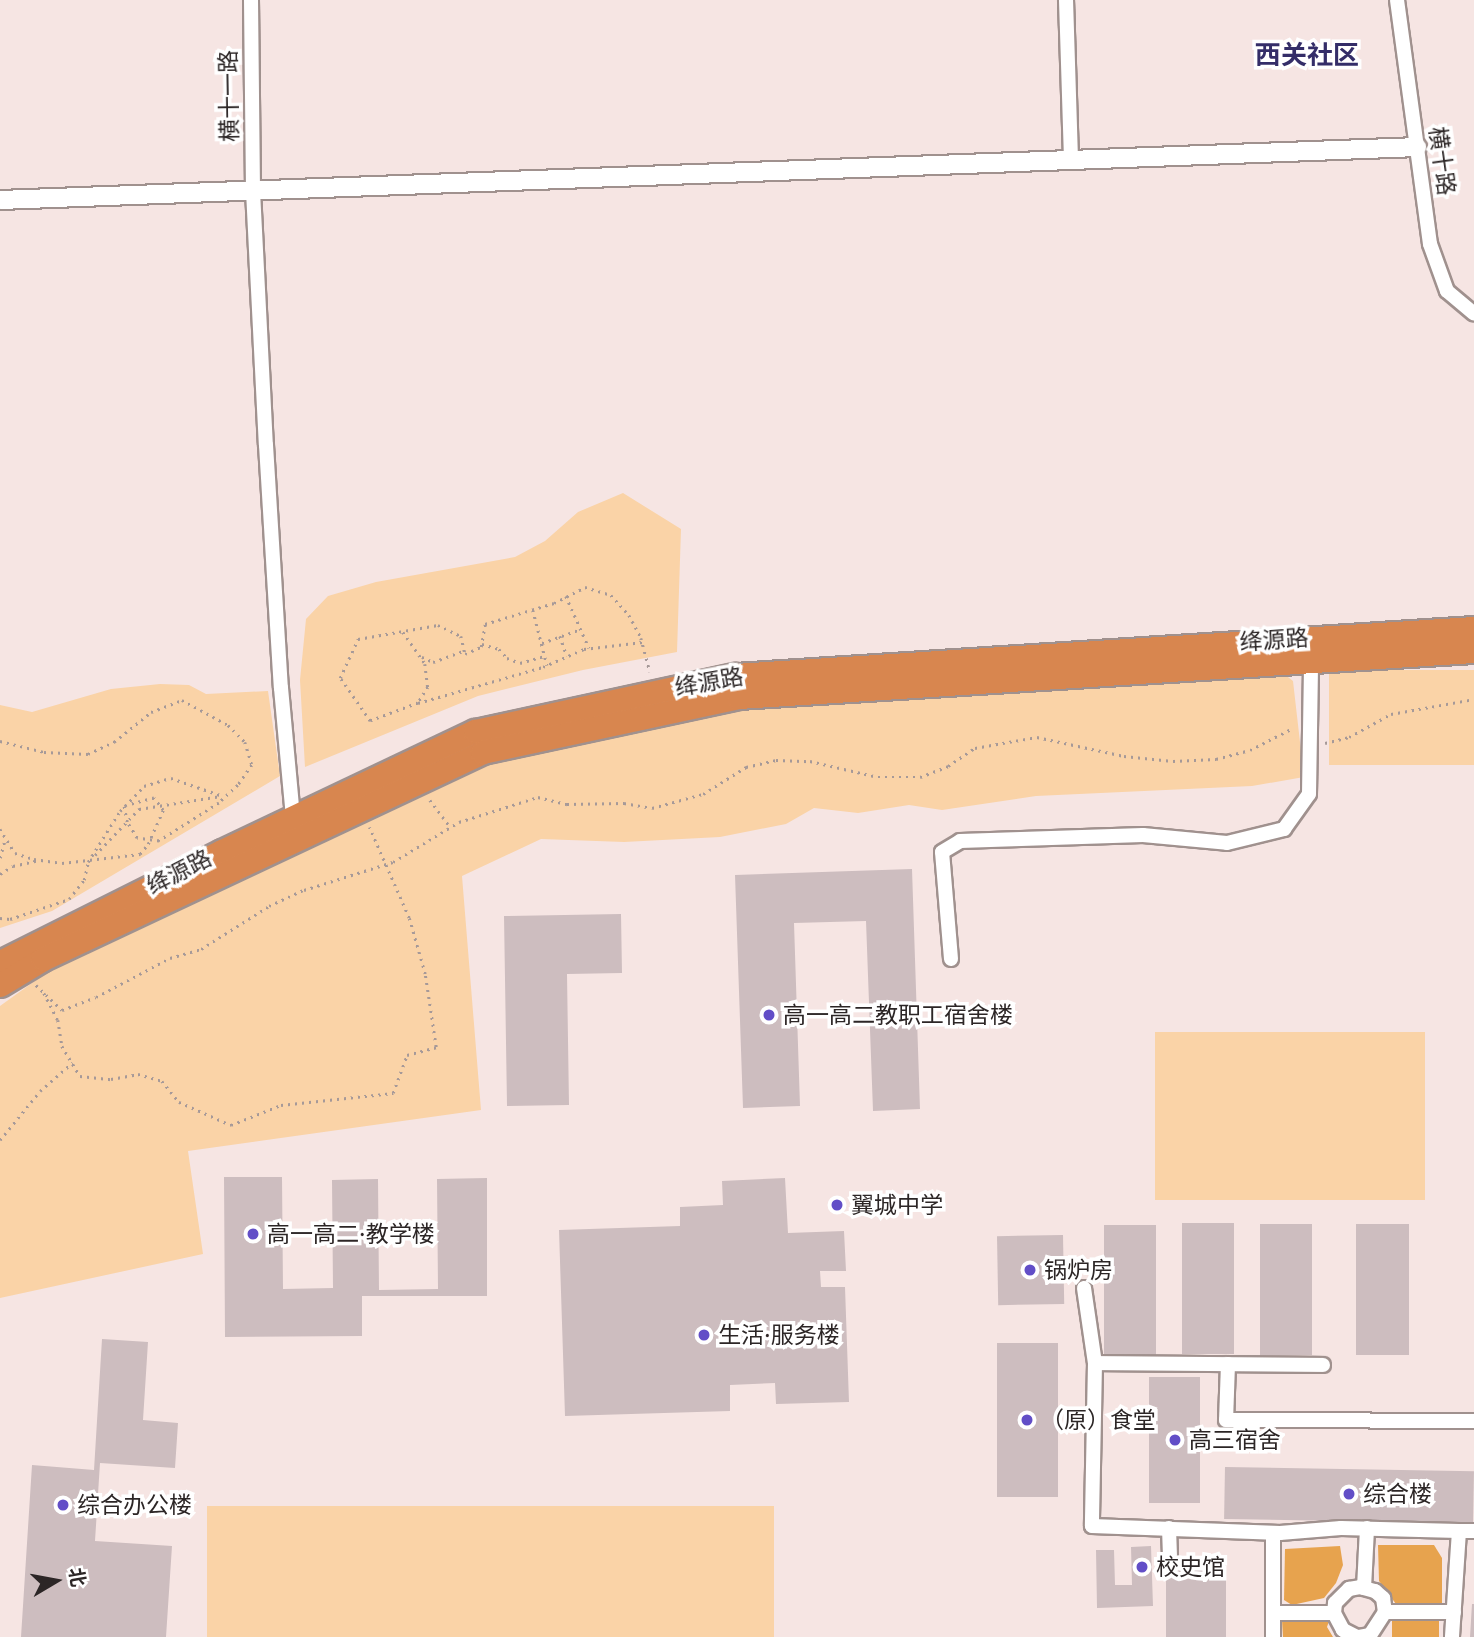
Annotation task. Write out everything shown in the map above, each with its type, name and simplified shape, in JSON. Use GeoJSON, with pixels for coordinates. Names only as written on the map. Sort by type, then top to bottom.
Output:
{"type":"FeatureCollection","features":[{"type":"Feature","properties":{"kind":"highway","name":"绛源路"},"geometry":{"type":"LineString","coordinates":[[0,962],[293,817],[475,731],[735,675],[1474,628]]}},
{"type":"Feature","properties":{"kind":"highway","name":"绛源路"},"geometry":{"type":"LineString","coordinates":[[0,985],[43,959],[482,752],[738,697],[1474,651]]}},
{"type":"Feature","properties":{"kind":"street","name":"横十一路"},"geometry":{"type":"LineString","coordinates":[[251,0],[253,191],[279,661],[293,817]]}},
{"type":"Feature","properties":{"kind":"street"},"geometry":{"type":"LineString","coordinates":[[1066,0],[1071,159]]}},
{"type":"Feature","properties":{"kind":"street","name":"横十路"},"geometry":{"type":"LineString","coordinates":[[1398,0],[1430,244],[1447,290],[1474,314]]}},
{"type":"Feature","properties":{"kind":"street"},"geometry":{"type":"LineString","coordinates":[[0,200],[1417,148]]}},
{"type":"Feature","properties":{"kind":"street"},"geometry":{"type":"LineString","coordinates":[[951,959],[942,852],[960,841],[1143,835],[1227,843],[1283,829],[1309,794],[1311,661]]}},
{"type":"Feature","properties":{"kind":"street"},"geometry":{"type":"LineString","coordinates":[[1084,1288],[1095,1363],[1092,1526],[1273,1533],[1367,1528],[1467,1531],[1452,1637]]}},
{"type":"Feature","properties":{"kind":"street"},"geometry":{"type":"LineString","coordinates":[[1095,1363],[1324,1365]]}},
{"type":"Feature","properties":{"kind":"street"},"geometry":{"type":"LineString","coordinates":[[1228,1364],[1226,1420],[1474,1421]]}},
{"type":"Feature","properties":{"kind":"street"},"geometry":{"type":"LineString","coordinates":[[1169,1528],[1170,1555]]}},
{"type":"Feature","properties":{"kind":"street"},"geometry":{"type":"LineString","coordinates":[[1364,1588],[1367,1528]]}},
{"type":"Feature","properties":{"kind":"street"},"geometry":{"type":"LineString","coordinates":[[1273,1533],[1273,1637]]}},
{"type":"Feature","properties":{"kind":"street"},"geometry":{"type":"LineString","coordinates":[[1364,1588],[1383,1598],[1385,1612],[1370,1635],[1359,1637],[1343,1630],[1334,1613],[1335,1603],[1349,1589],[1364,1588]]}},
{"type":"Feature","properties":{"kind":"street"},"geometry":{"type":"LineString","coordinates":[[1385,1612],[1454,1612]]}},
{"type":"Feature","properties":{"kind":"street"},"geometry":{"type":"LineString","coordinates":[[1273,1613],[1334,1613]]}},
{"type":"Feature","properties":{"kind":"path"},"geometry":{"type":"LineString","coordinates":[[419,656],[433,662],[464,651],[465,654],[481,647],[485,624],[533,611],[585,587],[611,595],[629,615],[643,642],[655,692]]}},
{"type":"Feature","properties":{"kind":"path"},"geometry":{"type":"LineString","coordinates":[[566,596],[589,649]]}},
{"type":"Feature","properties":{"kind":"path"},"geometry":{"type":"LineString","coordinates":[[533,611],[548,665]]}},
{"type":"Feature","properties":{"kind":"path"},"geometry":{"type":"LineString","coordinates":[[464,651],[461,636],[438,625],[377,634],[358,639],[340,678],[370,721],[418,703],[548,665],[589,649],[643,642]]}},
{"type":"Feature","properties":{"kind":"path"},"geometry":{"type":"LineString","coordinates":[[542,643],[580,629]]}},
{"type":"Feature","properties":{"kind":"path"},"geometry":{"type":"LineString","coordinates":[[403,632],[425,664],[428,687],[418,703]]}},
{"type":"Feature","properties":{"kind":"path"},"geometry":{"type":"LineString","coordinates":[[560,636],[567,657]]}},
{"type":"Feature","properties":{"kind":"path"},"geometry":{"type":"LineString","coordinates":[[482,644],[499,649],[507,658],[520,663],[545,656]]}},
{"type":"Feature","properties":{"kind":"path"},"geometry":{"type":"LineString","coordinates":[[1311,746],[1349,737],[1391,714],[1474,699]]}},
{"type":"Feature","properties":{"kind":"path"},"geometry":{"type":"LineString","coordinates":[[0,741],[44,752],[88,754],[114,742],[152,712],[182,700],[228,725],[245,742],[252,765],[238,785],[223,796],[219,803],[159,841],[150,842],[137,838],[126,820],[124,806]]}},
{"type":"Feature","properties":{"kind":"path"},"geometry":{"type":"LineString","coordinates":[[22,972],[62,1010],[96,997],[170,958],[201,949],[269,906],[304,890],[385,865],[450,827],[516,801],[538,797],[567,804],[624,803],[652,808],[703,794],[746,767],[776,761],[810,761],[878,777],[920,777],[948,766],[975,748],[1037,737],[1124,756],[1173,761],[1216,759],[1250,750],[1311,718]]}},
{"type":"Feature","properties":{"kind":"path"},"geometry":{"type":"LineString","coordinates":[[0,918],[10,919],[69,899],[84,880],[90,860],[124,806],[144,786],[171,778],[223,796]]}},
{"type":"Feature","properties":{"kind":"path"},"geometry":{"type":"LineString","coordinates":[[418,783],[450,827]]}},
{"type":"Feature","properties":{"kind":"path"},"geometry":{"type":"LineString","coordinates":[[90,860],[139,809],[223,796]]}},
{"type":"Feature","properties":{"kind":"path"},"geometry":{"type":"LineString","coordinates":[[0,829],[15,853],[40,860],[62,863],[140,854],[150,842],[163,810],[154,798],[124,806]]}},
{"type":"Feature","properties":{"kind":"path"},"geometry":{"type":"LineString","coordinates":[[42,990],[58,1020],[62,1046],[80,1076],[111,1079],[138,1074],[162,1080],[179,1102],[231,1125],[281,1105],[393,1093],[407,1055],[436,1047],[422,962],[409,918],[361,810]]}},
{"type":"Feature","properties":{"kind":"path"},"geometry":{"type":"LineString","coordinates":[[0,858],[5,839]]}},
{"type":"Feature","properties":{"kind":"path"},"geometry":{"type":"LineString","coordinates":[[0,874],[13,866],[40,860]]}},
{"type":"Feature","properties":{"kind":"path"},"geometry":{"type":"LineString","coordinates":[[0,1140],[40,1091],[72,1063]]}},
{"type":"Feature","properties":{"kind":"shaded area"},"geometry":{"type":"Polygon","coordinates":[[[623,493],[681,529],[677,652],[583,670],[478,696],[305,767],[300,680],[306,619],[328,596],[376,582],[515,557],[545,541],[578,512],[623,493]]]}},
{"type":"Feature","properties":{"kind":"shaded area"},"geometry":{"type":"Polygon","coordinates":[[[1329,670],[1474,670],[1474,765],[1329,765],[1329,670]]]}},
{"type":"Feature","properties":{"kind":"shaded area"},"geometry":{"type":"Polygon","coordinates":[[[1284,674],[1293,681],[1304,777],[1252,786],[1036,796],[942,810],[909,805],[858,813],[814,808],[786,824],[720,837],[624,842],[541,839],[462,876],[481,1110],[188,1151],[203,1254],[0,1298],[0,1006],[57,965],[438,780],[520,751],[744,705],[1284,674]]]}},
{"type":"Feature","properties":{"kind":"shaded area"},"geometry":{"type":"Polygon","coordinates":[[[160,684],[189,685],[206,694],[268,691],[280,776],[52,911],[0,928],[0,705],[32,712],[111,689],[160,684]]]}},
{"type":"Feature","properties":{"kind":"shaded area"},"geometry":{"type":"Polygon","coordinates":[[[1155,1032],[1425,1032],[1425,1200],[1155,1200],[1155,1032]]]}},
{"type":"Feature","properties":{"kind":"shaded area"},"geometry":{"type":"Polygon","coordinates":[[[207,1506],[774,1506],[774,1637],[207,1637],[207,1506]]]}},
{"type":"Feature","properties":{"kind":"shaded area"},"geometry":{"type":"Polygon","coordinates":[[[1378,1545],[1434,1545],[1442,1558],[1442,1607],[1396,1604],[1379,1581],[1378,1545]]]}},
{"type":"Feature","properties":{"kind":"shaded area"},"geometry":{"type":"Polygon","coordinates":[[[1340,1546],[1343,1565],[1336,1583],[1324,1598],[1292,1605],[1284,1600],[1285,1549],[1340,1546]]]}},
{"type":"Feature","properties":{"kind":"shaded area"},"geometry":{"type":"Polygon","coordinates":[[[1282,1620],[1329,1621],[1327,1627],[1333,1637],[1283,1637],[1282,1620]]]}},
{"type":"Feature","properties":{"kind":"shaded area"},"geometry":{"type":"Polygon","coordinates":[[[1392,1620],[1439,1620],[1439,1637],[1392,1637],[1392,1620]]]}},
{"type":"Feature","properties":{"kind":"building","name":"高一高二教职工宿舍楼"},"geometry":{"type":"Polygon","coordinates":[[[912,869],[920,1109],[873,1111],[866,921],[794,923],[800,1106],[743,1108],[735,875],[912,869]]]}},
{"type":"Feature","properties":{"kind":"building"},"geometry":{"type":"Polygon","coordinates":[[[621,914],[622,973],[567,974],[569,1105],[507,1106],[504,916],[621,914]]]}},
{"type":"Feature","properties":{"kind":"building","name":"高一高二·教学楼"},"geometry":{"type":"Polygon","coordinates":[[[224,1177],[282,1177],[283,1289],[333,1288],[332,1180],[378,1179],[379,1290],[438,1289],[437,1179],[487,1178],[487,1296],[362,1296],[362,1336],[225,1337],[224,1177]]]}},
{"type":"Feature","properties":{"kind":"building","name":"生活·服务楼"},"geometry":{"type":"Polygon","coordinates":[[[785,1178],[788,1233],[844,1231],[846,1271],[820,1271],[821,1287],[845,1287],[849,1402],[776,1404],[775,1383],[730,1385],[730,1411],[565,1416],[559,1230],[680,1226],[680,1207],[723,1205],[722,1181],[785,1178]]]}},
{"type":"Feature","properties":{"kind":"building"},"geometry":{"type":"Polygon","coordinates":[[[1182,1223],[1234,1223],[1234,1354],[1182,1354],[1182,1223]]]}},
{"type":"Feature","properties":{"kind":"building"},"geometry":{"type":"Polygon","coordinates":[[[1260,1224],[1312,1224],[1312,1355],[1260,1355],[1260,1224]]]}},
{"type":"Feature","properties":{"kind":"building"},"geometry":{"type":"Polygon","coordinates":[[[1356,1224],[1409,1224],[1409,1355],[1356,1355],[1356,1224]]]}},
{"type":"Feature","properties":{"kind":"building"},"geometry":{"type":"Polygon","coordinates":[[[1104,1225],[1156,1225],[1156,1355],[1104,1355],[1104,1225]]]}},
{"type":"Feature","properties":{"kind":"building","name":"锅炉房"},"geometry":{"type":"Polygon","coordinates":[[[1063,1235],[1064,1304],[998,1305],[997,1236],[1063,1235]]]}},
{"type":"Feature","properties":{"kind":"building","name":"综合办公楼"},"geometry":{"type":"Polygon","coordinates":[[[102,1339],[148,1342],[143,1420],[178,1423],[175,1468],[100,1463],[95,1541],[172,1546],[166,1637],[21,1637],[32,1465],[94,1470],[102,1339]]]}},
{"type":"Feature","properties":{"kind":"building","name":"（原）食堂"},"geometry":{"type":"Polygon","coordinates":[[[997,1343],[1058,1343],[1058,1497],[997,1497],[997,1343]]]}},
{"type":"Feature","properties":{"kind":"building","name":"高三宿舍"},"geometry":{"type":"Polygon","coordinates":[[[1149,1377],[1200,1377],[1200,1503],[1149,1503],[1149,1377]]]}},
{"type":"Feature","properties":{"kind":"building","name":"综合楼"},"geometry":{"type":"Polygon","coordinates":[[[1225,1467],[1474,1471],[1473,1523],[1224,1519],[1225,1467]]]}},
{"type":"Feature","properties":{"kind":"building","name":"校史馆"},"geometry":{"type":"Polygon","coordinates":[[[1151,1546],[1153,1606],[1097,1608],[1096,1550],[1114,1550],[1115,1585],[1132,1585],[1131,1547],[1151,1546]]]}},
{"type":"Feature","properties":{"kind":"building"},"geometry":{"type":"Polygon","coordinates":[[[1166,1568],[1226,1568],[1226,1637],[1166,1637],[1166,1568]]]}},
{"type":"Feature","properties":{"kind":"building"},"geometry":{"type":"Polygon","coordinates":[[[1472,1604],[1474,1637],[1470,1637],[1472,1604]]]}},
{"type":"Feature","properties":{"kind":"place","name":"高一高二教职工宿舍楼"},"geometry":{"type":"Point","coordinates":[769,1015]}},
{"type":"Feature","properties":{"kind":"place","name":"翼城中学"},"geometry":{"type":"Point","coordinates":[837,1205]}},
{"type":"Feature","properties":{"kind":"place","name":"高一高二·教学楼"},"geometry":{"type":"Point","coordinates":[253,1234]}},
{"type":"Feature","properties":{"kind":"place","name":"锅炉房"},"geometry":{"type":"Point","coordinates":[1030,1270]}},
{"type":"Feature","properties":{"kind":"place","name":"生活·服务楼"},"geometry":{"type":"Point","coordinates":[704,1335]}},
{"type":"Feature","properties":{"kind":"place","name":"（原）食堂"},"geometry":{"type":"Point","coordinates":[1027,1420]}},
{"type":"Feature","properties":{"kind":"place","name":"高三宿舍"},"geometry":{"type":"Point","coordinates":[1175,1440]}},
{"type":"Feature","properties":{"kind":"place","name":"综合楼"},"geometry":{"type":"Point","coordinates":[1349,1494]}},
{"type":"Feature","properties":{"kind":"place","name":"综合办公楼"},"geometry":{"type":"Point","coordinates":[63,1505]}},
{"type":"Feature","properties":{"kind":"place","name":"校史馆"},"geometry":{"type":"Point","coordinates":[1142,1567]}},
{"type":"Feature","properties":{"kind":"district","name":"西关社区"},"geometry":{"type":"Point","coordinates":[1307,55]}}]}
